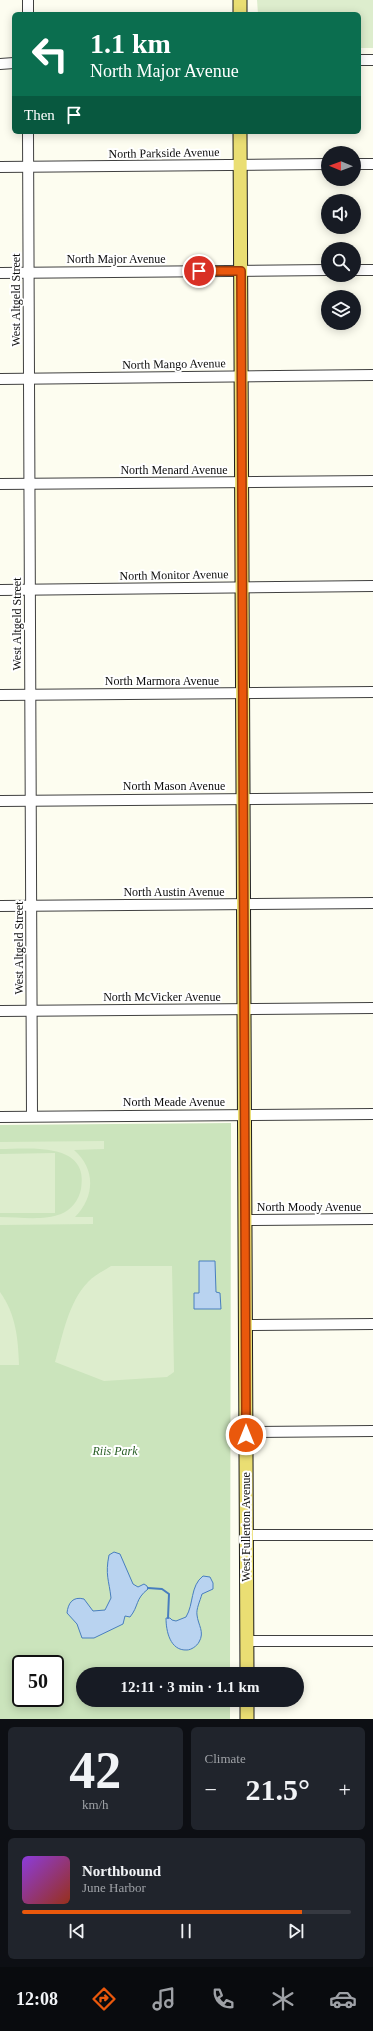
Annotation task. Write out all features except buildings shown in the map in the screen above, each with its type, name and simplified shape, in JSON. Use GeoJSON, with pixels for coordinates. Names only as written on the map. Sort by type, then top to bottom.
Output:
{"type":"FeatureCollection","features":[{"type":"Feature","properties":{"kind":"main road"},"geometry":{"type":"LineString","coordinates":[[240,0],[240,12]]}},
{"type":"Feature","properties":{"kind":"main road","name":"West Fullerton Avenue"},"geometry":{"type":"LineString","coordinates":[[240,134],[247,1667]]}},
{"type":"Feature","properties":{"kind":"main road"},"geometry":{"type":"LineString","coordinates":[[247,1707],[247,1719]]}},
{"type":"Feature","properties":{"kind":"street"},"geometry":{"type":"LineString","coordinates":[[28,0],[28,12]]}},
{"type":"Feature","properties":{"kind":"street"},"geometry":{"type":"LineString","coordinates":[[361,60],[373,60]]}},
{"type":"Feature","properties":{"kind":"street"},"geometry":{"type":"LineString","coordinates":[[0,64],[12,63]]}},
{"type":"Feature","properties":{"kind":"street","name":"West Altgeld Street"},"geometry":{"type":"LineString","coordinates":[[28,134],[32,1116]]}},
{"type":"Feature","properties":{"kind":"street","name":"North Parkside Avenue"},"geometry":{"type":"LineString","coordinates":[[0,167],[321,164]]}},
{"type":"Feature","properties":{"kind":"street"},"geometry":{"type":"LineString","coordinates":[[361,164],[373,164]]}},
{"type":"Feature","properties":{"kind":"street","name":"North Major Avenue"},"geometry":{"type":"LineString","coordinates":[[0,273],[321,270]]}},
{"type":"Feature","properties":{"kind":"street"},"geometry":{"type":"LineString","coordinates":[[361,270],[373,270]]}},
{"type":"Feature","properties":{"kind":"street","name":"North Mango Avenue"},"geometry":{"type":"LineString","coordinates":[[0,379],[373,375]]}},
{"type":"Feature","properties":{"kind":"street","name":"North Menard Avenue"},"geometry":{"type":"LineString","coordinates":[[0,484],[373,481]]}},
{"type":"Feature","properties":{"kind":"street","name":"North Monitor Avenue"},"geometry":{"type":"LineString","coordinates":[[0,590],[373,586]]}},
{"type":"Feature","properties":{"kind":"street","name":"North Marmora Avenue"},"geometry":{"type":"LineString","coordinates":[[0,695],[373,692]]}},
{"type":"Feature","properties":{"kind":"street","name":"North Mason Avenue"},"geometry":{"type":"LineString","coordinates":[[0,800],[373,798]]}},
{"type":"Feature","properties":{"kind":"street","name":"North Austin Avenue"},"geometry":{"type":"LineString","coordinates":[[0,906],[373,903]]}},
{"type":"Feature","properties":{"kind":"street","name":"North McVicker Avenue"},"geometry":{"type":"LineString","coordinates":[[0,1011],[373,1008]]}},
{"type":"Feature","properties":{"kind":"street","name":"North Meade Avenue"},"geometry":{"type":"LineString","coordinates":[[0,1117],[373,1114]]}},
{"type":"Feature","properties":{"kind":"street","name":"North Moody Avenue"},"geometry":{"type":"LineString","coordinates":[[245,1220],[373,1219]]}},
{"type":"Feature","properties":{"kind":"street"},"geometry":{"type":"LineString","coordinates":[[246,1325],[373,1324]]}},
{"type":"Feature","properties":{"kind":"street"},"geometry":{"type":"LineString","coordinates":[[246,1432],[373,1431]]}},
{"type":"Feature","properties":{"kind":"street"},"geometry":{"type":"LineString","coordinates":[[246,1535],[373,1535]]}},
{"type":"Feature","properties":{"kind":"street"},"geometry":{"type":"LineString","coordinates":[[247,1641],[373,1641]]}},
{"type":"Feature","properties":{"kind":"green space"},"geometry":{"type":"Polygon","coordinates":[[[257,0],[373,0],[373,48],[361,48],[361,12],[258,12],[257,0]]]}},
{"type":"Feature","properties":{"kind":"green space","name":"Riis Park"},"geometry":{"type":"Polygon","coordinates":[[[231,1123],[230,1667],[76,1667],[76,1707],[230,1707],[230,1719],[0,1719],[0,1125],[231,1123]]]}},
{"type":"Feature","properties":{"kind":"green space"},"geometry":{"type":"Polygon","coordinates":[[[104,1141],[104,1149],[74,1150],[86,1166],[90,1183],[86,1201],[82,1209],[75,1217],[93,1217],[93,1224],[0,1225],[0,1217],[39,1218],[54,1216],[65,1212],[71,1207],[78,1197],[81,1189],[81,1174],[76,1162],[67,1155],[40,1149],[0,1149],[0,1142],[104,1141]]]}},
{"type":"Feature","properties":{"kind":"green space"},"geometry":{"type":"Polygon","coordinates":[[[55,1153],[55,1213],[0,1213],[0,1154],[55,1153]]]}},
{"type":"Feature","properties":{"kind":"green space"},"geometry":{"type":"Polygon","coordinates":[[[111,1266],[172,1266],[174,1372],[167,1377],[104,1381],[55,1362],[67,1320],[81,1290],[96,1275],[111,1266]]]}},
{"type":"Feature","properties":{"kind":"green space"},"geometry":{"type":"Polygon","coordinates":[[[0,1292],[10,1309],[13,1318],[17,1336],[19,1365],[0,1365],[0,1292]]]}},
{"type":"Feature","properties":{"kind":"water"},"geometry":{"type":"Polygon","coordinates":[[[199,1261],[215,1261],[216,1292],[220,1293],[221,1309],[194,1309],[194,1293],[199,1293],[199,1261]]]}},
{"type":"Feature","properties":{"kind":"water"},"geometry":{"type":"Polygon","coordinates":[[[114,1552],[120,1554],[133,1584],[138,1587],[144,1584],[148,1589],[139,1599],[130,1617],[125,1616],[123,1624],[94,1638],[82,1638],[77,1624],[67,1613],[70,1603],[74,1599],[80,1598],[84,1599],[93,1611],[105,1610],[111,1598],[107,1573],[109,1555],[114,1552]]]}},
{"type":"Feature","properties":{"kind":"water"},"geometry":{"type":"Polygon","coordinates":[[[203,1576],[210,1577],[213,1583],[213,1589],[202,1594],[198,1608],[197,1615],[201,1638],[197,1645],[192,1649],[181,1649],[173,1644],[170,1639],[166,1618],[176,1621],[186,1617],[196,1585],[203,1576]]]}},
{"type":"Feature","properties":{"kind":"waterway"},"geometry":{"type":"LineString","coordinates":[[148,1588],[162,1589],[169,1594],[168,1618]]}},
{"type":"Feature","properties":{"kind":"route"},"geometry":{"type":"LineString","coordinates":[[199,271],[241,271],[246,1435]]}}]}
